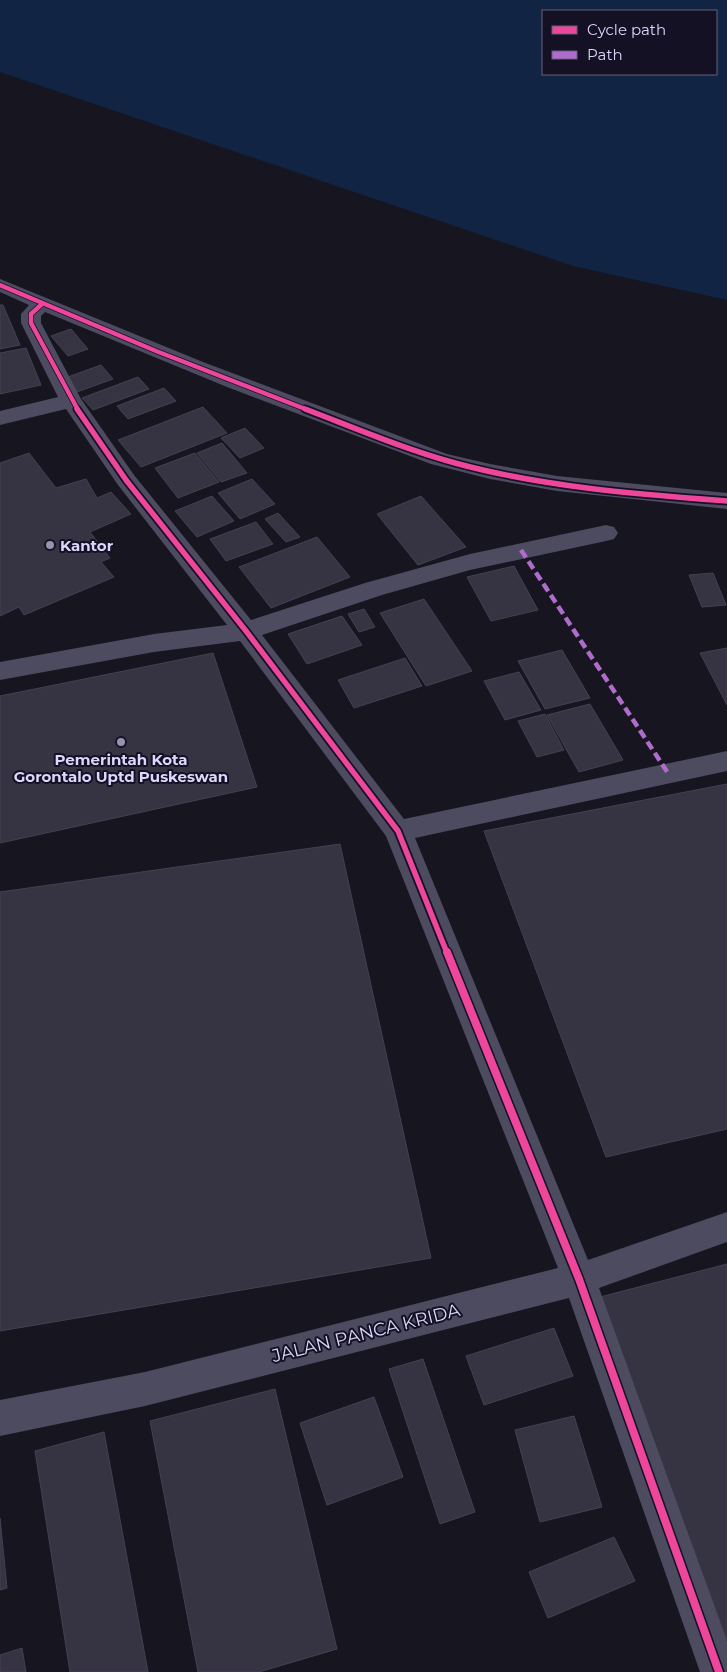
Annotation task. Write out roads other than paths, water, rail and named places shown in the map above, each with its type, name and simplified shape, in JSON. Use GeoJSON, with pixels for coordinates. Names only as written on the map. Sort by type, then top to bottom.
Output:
{"type":"FeatureCollection","features":[{"type":"Feature","properties":{"kind":"street"},"geometry":{"type":"LineString","coordinates":[[4,288],[282,400],[406,447],[458,464],[582,486],[653,495],[727,501]]}},
{"type":"Feature","properties":{"kind":"street"},"geometry":{"type":"LineString","coordinates":[[42,304],[31,314],[31,323],[71,401],[107,450],[126,480],[246,631],[398,831],[580,1280],[719,1672]]}},
{"type":"Feature","properties":{"kind":"street"},"geometry":{"type":"LineString","coordinates":[[0,418],[71,401]]}},
{"type":"Feature","properties":{"kind":"street"},"geometry":{"type":"LineString","coordinates":[[0,672],[154,643],[246,631],[374,590],[470,562],[606,533]]}},
{"type":"Feature","properties":{"kind":"street"},"geometry":{"type":"LineString","coordinates":[[398,831],[727,761]]}},
{"type":"Feature","properties":{"kind":"street","name":"JALAN PANCA KRIDA"},"geometry":{"type":"LineString","coordinates":[[0,1418],[145,1388],[580,1280],[727,1227]]}},
{"type":"Feature","properties":{"kind":"water"},"geometry":{"type":"Polygon","coordinates":[[[0,0],[727,0],[727,300],[573,266],[0,72],[0,0]]]}},
{"type":"Feature","properties":{"kind":"place","name":"Kantor"},"geometry":{"type":"Point","coordinates":[50,545]}},
{"type":"Feature","properties":{"kind":"place","name":"Pemerintah Kota Gorontalo Uptd Puskeswan"},"geometry":{"type":"Point","coordinates":[121,742]}}]}
